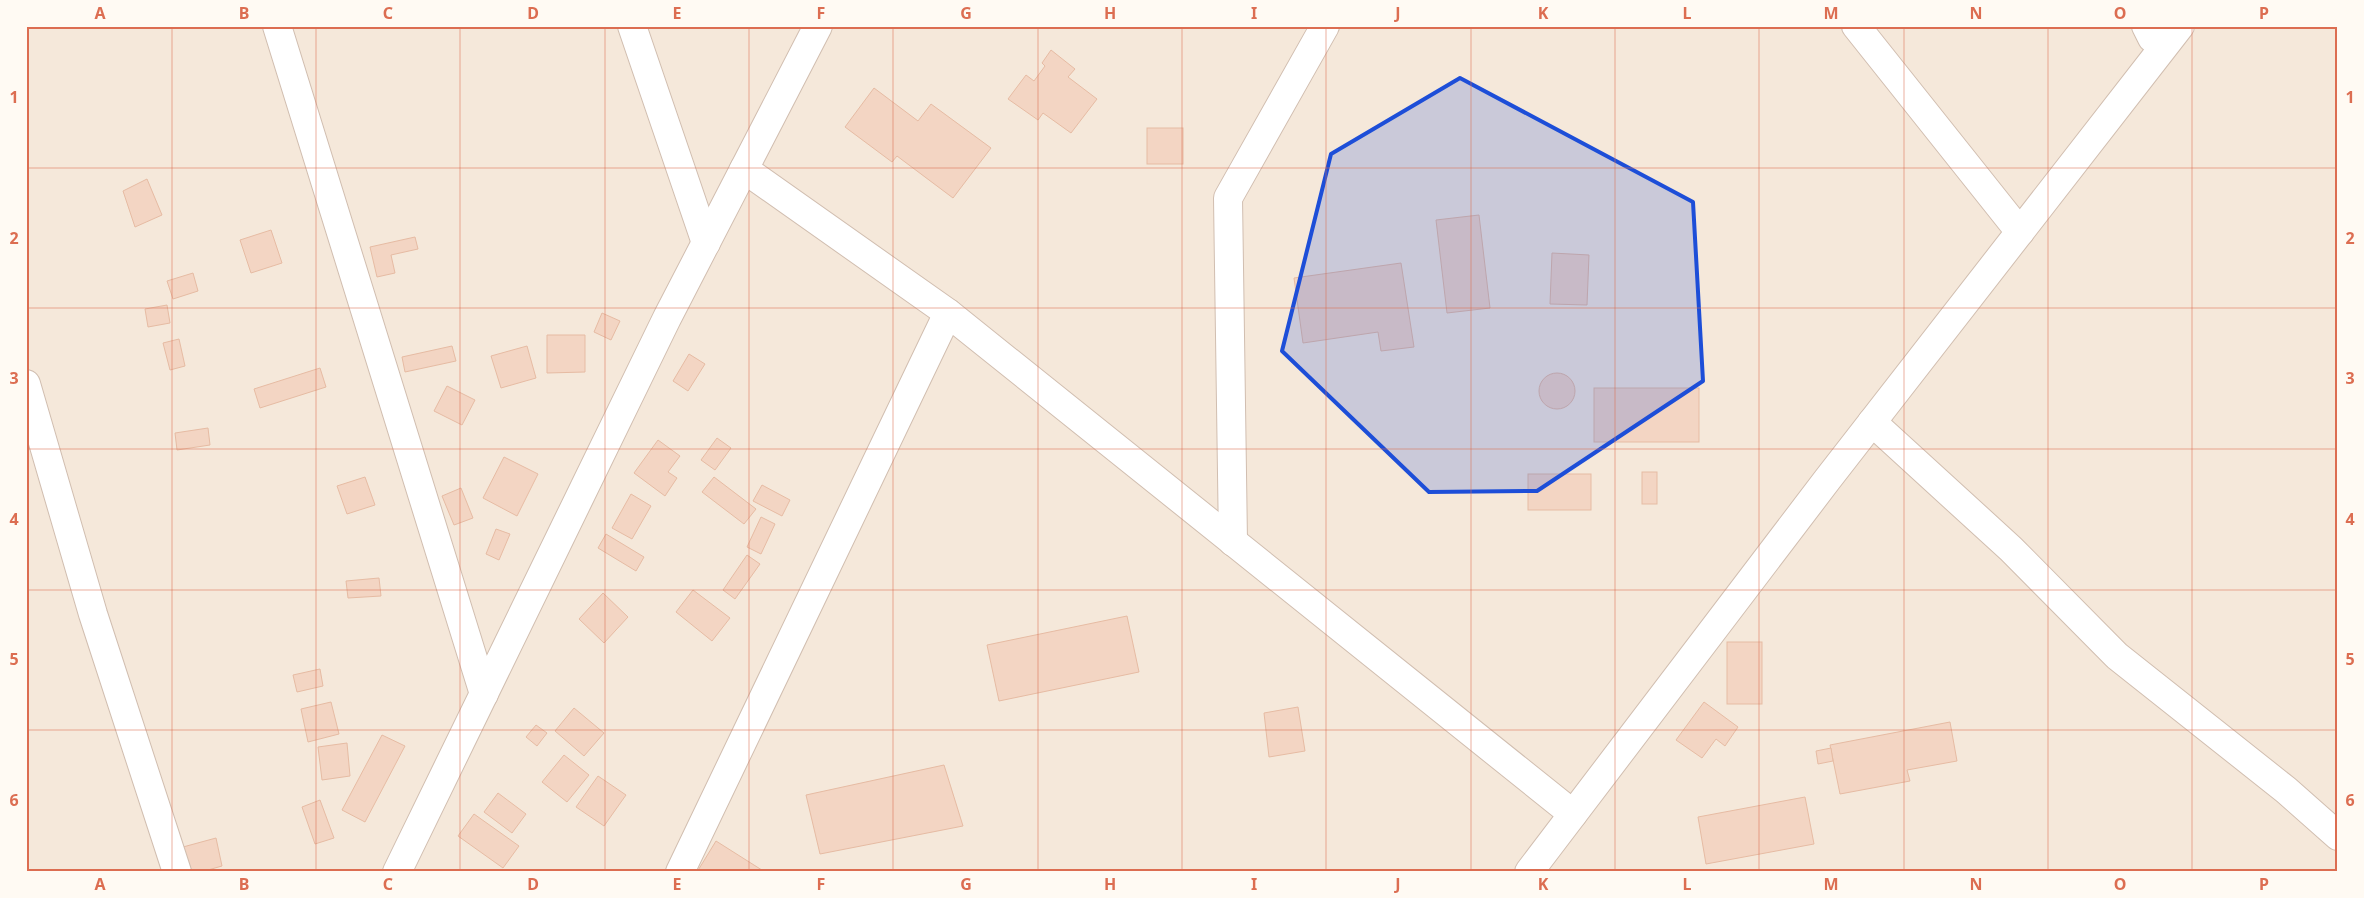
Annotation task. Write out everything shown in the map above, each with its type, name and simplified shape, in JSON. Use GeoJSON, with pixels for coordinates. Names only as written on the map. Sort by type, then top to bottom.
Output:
{"type":"FeatureCollection","features":[{"type":"Feature","properties":{"kind":"street"},"geometry":{"type":"LineString","coordinates":[[277,26],[484,694]]}},
{"type":"Feature","properties":{"kind":"street"},"geometry":{"type":"LineString","coordinates":[[632,26],[706,243]]}},
{"type":"Feature","properties":{"kind":"street"},"geometry":{"type":"LineString","coordinates":[[396,872],[666,318],[818,26]]}},
{"type":"Feature","properties":{"kind":"street"},"geometry":{"type":"LineString","coordinates":[[1234,542],[1228,198],[1325,26]]}},
{"type":"Feature","properties":{"kind":"street"},"geometry":{"type":"LineString","coordinates":[[1856,26],[2020,232]]}},
{"type":"Feature","properties":{"kind":"street"},"geometry":{"type":"LineString","coordinates":[[1529,872],[1872,422],[2180,26]]}},
{"type":"Feature","properties":{"kind":"street"},"geometry":{"type":"LineString","coordinates":[[744,169],[948,314],[1573,814]]}},
{"type":"Feature","properties":{"kind":"street"},"geometry":{"type":"LineString","coordinates":[[680,872],[948,314]]}},
{"type":"Feature","properties":{"kind":"street"},"geometry":{"type":"LineString","coordinates":[[26,384],[93,614],[177,872]]}},
{"type":"Feature","properties":{"kind":"street"},"geometry":{"type":"LineString","coordinates":[[1872,422],[2011,549],[2117,656],[2286,790],[2338,836]]}},
{"type":"Feature","properties":{"kind":"highlighted area"},"geometry":{"type":"Polygon","coordinates":[[[1460,78],[1693,202],[1703,381],[1537,491],[1429,492],[1282,351],[1331,154],[1460,78]]]}},
{"type":"Feature","properties":{"kind":"shaded area"},"geometry":{"type":"Polygon","coordinates":[[[26,26],[2338,26],[2338,872],[26,872],[26,26]]]}},
{"type":"Feature","properties":{"kind":"building"},"geometry":{"type":"Polygon","coordinates":[[[1051,50],[1075,69],[1068,77],[1097,99],[1071,133],[1043,113],[1038,120],[1008,99],[1026,75],[1034,81],[1045,66],[1042,63],[1051,50]]]}},
{"type":"Feature","properties":{"kind":"building"},"geometry":{"type":"Polygon","coordinates":[[[874,88],[918,121],[931,104],[991,148],[953,198],[897,156],[892,162],[845,127],[874,88]]]}},
{"type":"Feature","properties":{"kind":"building"},"geometry":{"type":"Polygon","coordinates":[[[1147,128],[1183,128],[1183,164],[1147,164],[1147,128]]]}},
{"type":"Feature","properties":{"kind":"building"},"geometry":{"type":"Polygon","coordinates":[[[147,179],[162,215],[135,227],[123,191],[147,179]]]}},
{"type":"Feature","properties":{"kind":"building"},"geometry":{"type":"Polygon","coordinates":[[[1479,215],[1490,308],[1447,313],[1436,220],[1479,215]]]}},
{"type":"Feature","properties":{"kind":"building"},"geometry":{"type":"Polygon","coordinates":[[[271,230],[282,263],[251,273],[240,240],[271,230]]]}},
{"type":"Feature","properties":{"kind":"building"},"geometry":{"type":"Polygon","coordinates":[[[415,237],[418,249],[391,255],[395,273],[377,277],[370,247],[415,237]]]}},
{"type":"Feature","properties":{"kind":"building"},"geometry":{"type":"Polygon","coordinates":[[[1552,253],[1589,255],[1587,305],[1550,304],[1552,253]]]}},
{"type":"Feature","properties":{"kind":"building"},"geometry":{"type":"Polygon","coordinates":[[[1401,263],[1414,347],[1381,351],[1378,332],[1303,343],[1294,278],[1401,263]]]}},
{"type":"Feature","properties":{"kind":"building"},"geometry":{"type":"Polygon","coordinates":[[[193,273],[198,291],[173,299],[167,281],[193,273]]]}},
{"type":"Feature","properties":{"kind":"building"},"geometry":{"type":"Polygon","coordinates":[[[167,305],[170,323],[148,327],[145,309],[167,305]]]}},
{"type":"Feature","properties":{"kind":"building"},"geometry":{"type":"Polygon","coordinates":[[[602,313],[620,321],[611,340],[594,332],[602,313]]]}},
{"type":"Feature","properties":{"kind":"building"},"geometry":{"type":"Polygon","coordinates":[[[547,335],[585,335],[585,372],[547,373],[547,335]]]}},
{"type":"Feature","properties":{"kind":"building"},"geometry":{"type":"Polygon","coordinates":[[[179,339],[185,366],[170,370],[163,343],[179,339]]]}},
{"type":"Feature","properties":{"kind":"building"},"geometry":{"type":"Polygon","coordinates":[[[452,346],[456,361],[405,372],[402,357],[452,346]]]}},
{"type":"Feature","properties":{"kind":"building"},"geometry":{"type":"Polygon","coordinates":[[[527,346],[536,378],[501,388],[491,356],[527,346]]]}},
{"type":"Feature","properties":{"kind":"building"},"geometry":{"type":"Polygon","coordinates":[[[689,354],[705,364],[688,391],[673,381],[689,354]]]}},
{"type":"Feature","properties":{"kind":"building"},"geometry":{"type":"Polygon","coordinates":[[[320,368],[326,387],[260,408],[254,389],[320,368]]]}},
{"type":"Feature","properties":{"kind":"building"},"geometry":{"type":"Polygon","coordinates":[[[1557,373],[1570,378],[1575,391],[1570,404],[1557,409],[1544,404],[1539,391],[1544,378],[1557,373]]]}},
{"type":"Feature","properties":{"kind":"building"},"geometry":{"type":"Polygon","coordinates":[[[447,386],[475,400],[462,425],[434,411],[447,386]]]}},
{"type":"Feature","properties":{"kind":"building"},"geometry":{"type":"Polygon","coordinates":[[[1594,388],[1699,388],[1699,442],[1594,442],[1594,388]]]}},
{"type":"Feature","properties":{"kind":"building"},"geometry":{"type":"Polygon","coordinates":[[[208,428],[210,445],[177,450],[175,433],[208,428]]]}},
{"type":"Feature","properties":{"kind":"building"},"geometry":{"type":"Polygon","coordinates":[[[717,438],[731,448],[715,470],[701,460],[717,438]]]}},
{"type":"Feature","properties":{"kind":"building"},"geometry":{"type":"Polygon","coordinates":[[[658,440],[680,456],[668,472],[677,478],[665,496],[634,473],[658,440]]]}},
{"type":"Feature","properties":{"kind":"building"},"geometry":{"type":"Polygon","coordinates":[[[504,457],[538,474],[517,516],[483,498],[504,457]]]}},
{"type":"Feature","properties":{"kind":"building"},"geometry":{"type":"Polygon","coordinates":[[[1642,472],[1657,472],[1657,504],[1642,504],[1642,472]]]}},
{"type":"Feature","properties":{"kind":"building"},"geometry":{"type":"Polygon","coordinates":[[[1528,474],[1591,474],[1591,510],[1528,510],[1528,474]]]}},
{"type":"Feature","properties":{"kind":"building"},"geometry":{"type":"Polygon","coordinates":[[[365,477],[375,505],[347,514],[337,486],[365,477]]]}},
{"type":"Feature","properties":{"kind":"building"},"geometry":{"type":"Polygon","coordinates":[[[714,477],[756,509],[744,524],[702,492],[714,477]]]}},
{"type":"Feature","properties":{"kind":"building"},"geometry":{"type":"Polygon","coordinates":[[[762,485],[790,500],[782,516],[753,501],[762,485]]]}},
{"type":"Feature","properties":{"kind":"building"},"geometry":{"type":"Polygon","coordinates":[[[461,488],[473,518],[454,525],[442,496],[461,488]]]}},
{"type":"Feature","properties":{"kind":"building"},"geometry":{"type":"Polygon","coordinates":[[[631,494],[651,506],[632,539],[612,528],[631,494]]]}},
{"type":"Feature","properties":{"kind":"building"},"geometry":{"type":"Polygon","coordinates":[[[761,517],[775,524],[761,554],[747,547],[761,517]]]}},
{"type":"Feature","properties":{"kind":"building"},"geometry":{"type":"Polygon","coordinates":[[[496,529],[510,534],[499,560],[486,554],[496,529]]]}},
{"type":"Feature","properties":{"kind":"building"},"geometry":{"type":"Polygon","coordinates":[[[606,534],[644,557],[636,571],[598,548],[606,534]]]}},
{"type":"Feature","properties":{"kind":"building"},"geometry":{"type":"Polygon","coordinates":[[[747,555],[760,564],[735,599],[723,590],[747,555]]]}},
{"type":"Feature","properties":{"kind":"building"},"geometry":{"type":"Polygon","coordinates":[[[379,578],[381,596],[348,598],[346,581],[379,578]]]}},
{"type":"Feature","properties":{"kind":"building"},"geometry":{"type":"Polygon","coordinates":[[[693,590],[730,618],[712,641],[676,612],[693,590]]]}},
{"type":"Feature","properties":{"kind":"building"},"geometry":{"type":"Polygon","coordinates":[[[603,593],[628,617],[604,643],[579,619],[603,593]]]}},
{"type":"Feature","properties":{"kind":"building"},"geometry":{"type":"Polygon","coordinates":[[[1127,616],[1139,672],[999,701],[987,645],[1127,616]]]}},
{"type":"Feature","properties":{"kind":"building"},"geometry":{"type":"Polygon","coordinates":[[[1727,642],[1762,642],[1762,704],[1727,704],[1727,642]]]}},
{"type":"Feature","properties":{"kind":"building"},"geometry":{"type":"Polygon","coordinates":[[[320,669],[323,686],[297,692],[293,675],[320,669]]]}},
{"type":"Feature","properties":{"kind":"building"},"geometry":{"type":"Polygon","coordinates":[[[331,702],[339,734],[308,742],[301,709],[331,702]]]}},
{"type":"Feature","properties":{"kind":"building"},"geometry":{"type":"Polygon","coordinates":[[[1704,702],[1738,727],[1725,746],[1716,739],[1702,758],[1676,740],[1704,702]]]}},
{"type":"Feature","properties":{"kind":"building"},"geometry":{"type":"Polygon","coordinates":[[[1298,707],[1305,751],[1269,757],[1264,713],[1298,707]]]}},
{"type":"Feature","properties":{"kind":"building"},"geometry":{"type":"Polygon","coordinates":[[[574,708],[604,733],[584,756],[555,731],[574,708]]]}},
{"type":"Feature","properties":{"kind":"building"},"geometry":{"type":"Polygon","coordinates":[[[1950,722],[1957,761],[1907,770],[1910,781],[1840,794],[1830,745],[1950,722]]]}},
{"type":"Feature","properties":{"kind":"building"},"geometry":{"type":"Polygon","coordinates":[[[536,725],[547,733],[537,746],[526,737],[536,725]]]}},
{"type":"Feature","properties":{"kind":"building"},"geometry":{"type":"Polygon","coordinates":[[[382,735],[405,746],[365,822],[342,810],[382,735]]]}},
{"type":"Feature","properties":{"kind":"building"},"geometry":{"type":"Polygon","coordinates":[[[347,743],[350,776],[322,780],[318,747],[347,743]]]}},
{"type":"Feature","properties":{"kind":"building"},"geometry":{"type":"Polygon","coordinates":[[[1831,748],[1833,761],[1818,764],[1816,751],[1831,748]]]}},
{"type":"Feature","properties":{"kind":"building"},"geometry":{"type":"Polygon","coordinates":[[[564,755],[589,775],[567,802],[542,782],[564,755]]]}},
{"type":"Feature","properties":{"kind":"building"},"geometry":{"type":"Polygon","coordinates":[[[944,765],[963,826],[820,854],[806,795],[944,765]]]}},
{"type":"Feature","properties":{"kind":"building"},"geometry":{"type":"Polygon","coordinates":[[[598,776],[626,795],[604,826],[576,807],[598,776]]]}},
{"type":"Feature","properties":{"kind":"building"},"geometry":{"type":"Polygon","coordinates":[[[498,793],[526,814],[512,833],[484,812],[498,793]]]}},
{"type":"Feature","properties":{"kind":"building"},"geometry":{"type":"Polygon","coordinates":[[[1805,797],[1814,844],[1706,864],[1698,817],[1805,797]]]}},
{"type":"Feature","properties":{"kind":"building"},"geometry":{"type":"Polygon","coordinates":[[[320,800],[334,838],[315,844],[302,807],[320,800]]]}},
{"type":"Feature","properties":{"kind":"building"},"geometry":{"type":"Polygon","coordinates":[[[474,814],[519,846],[503,868],[458,836],[474,814]]]}},
{"type":"Feature","properties":{"kind":"building"},"geometry":{"type":"Polygon","coordinates":[[[216,838],[222,866],[201,872],[192,872],[183,847],[216,838]]]}},
{"type":"Feature","properties":{"kind":"building"},"geometry":{"type":"Polygon","coordinates":[[[716,841],[765,872],[697,872],[716,841]]]}}]}
